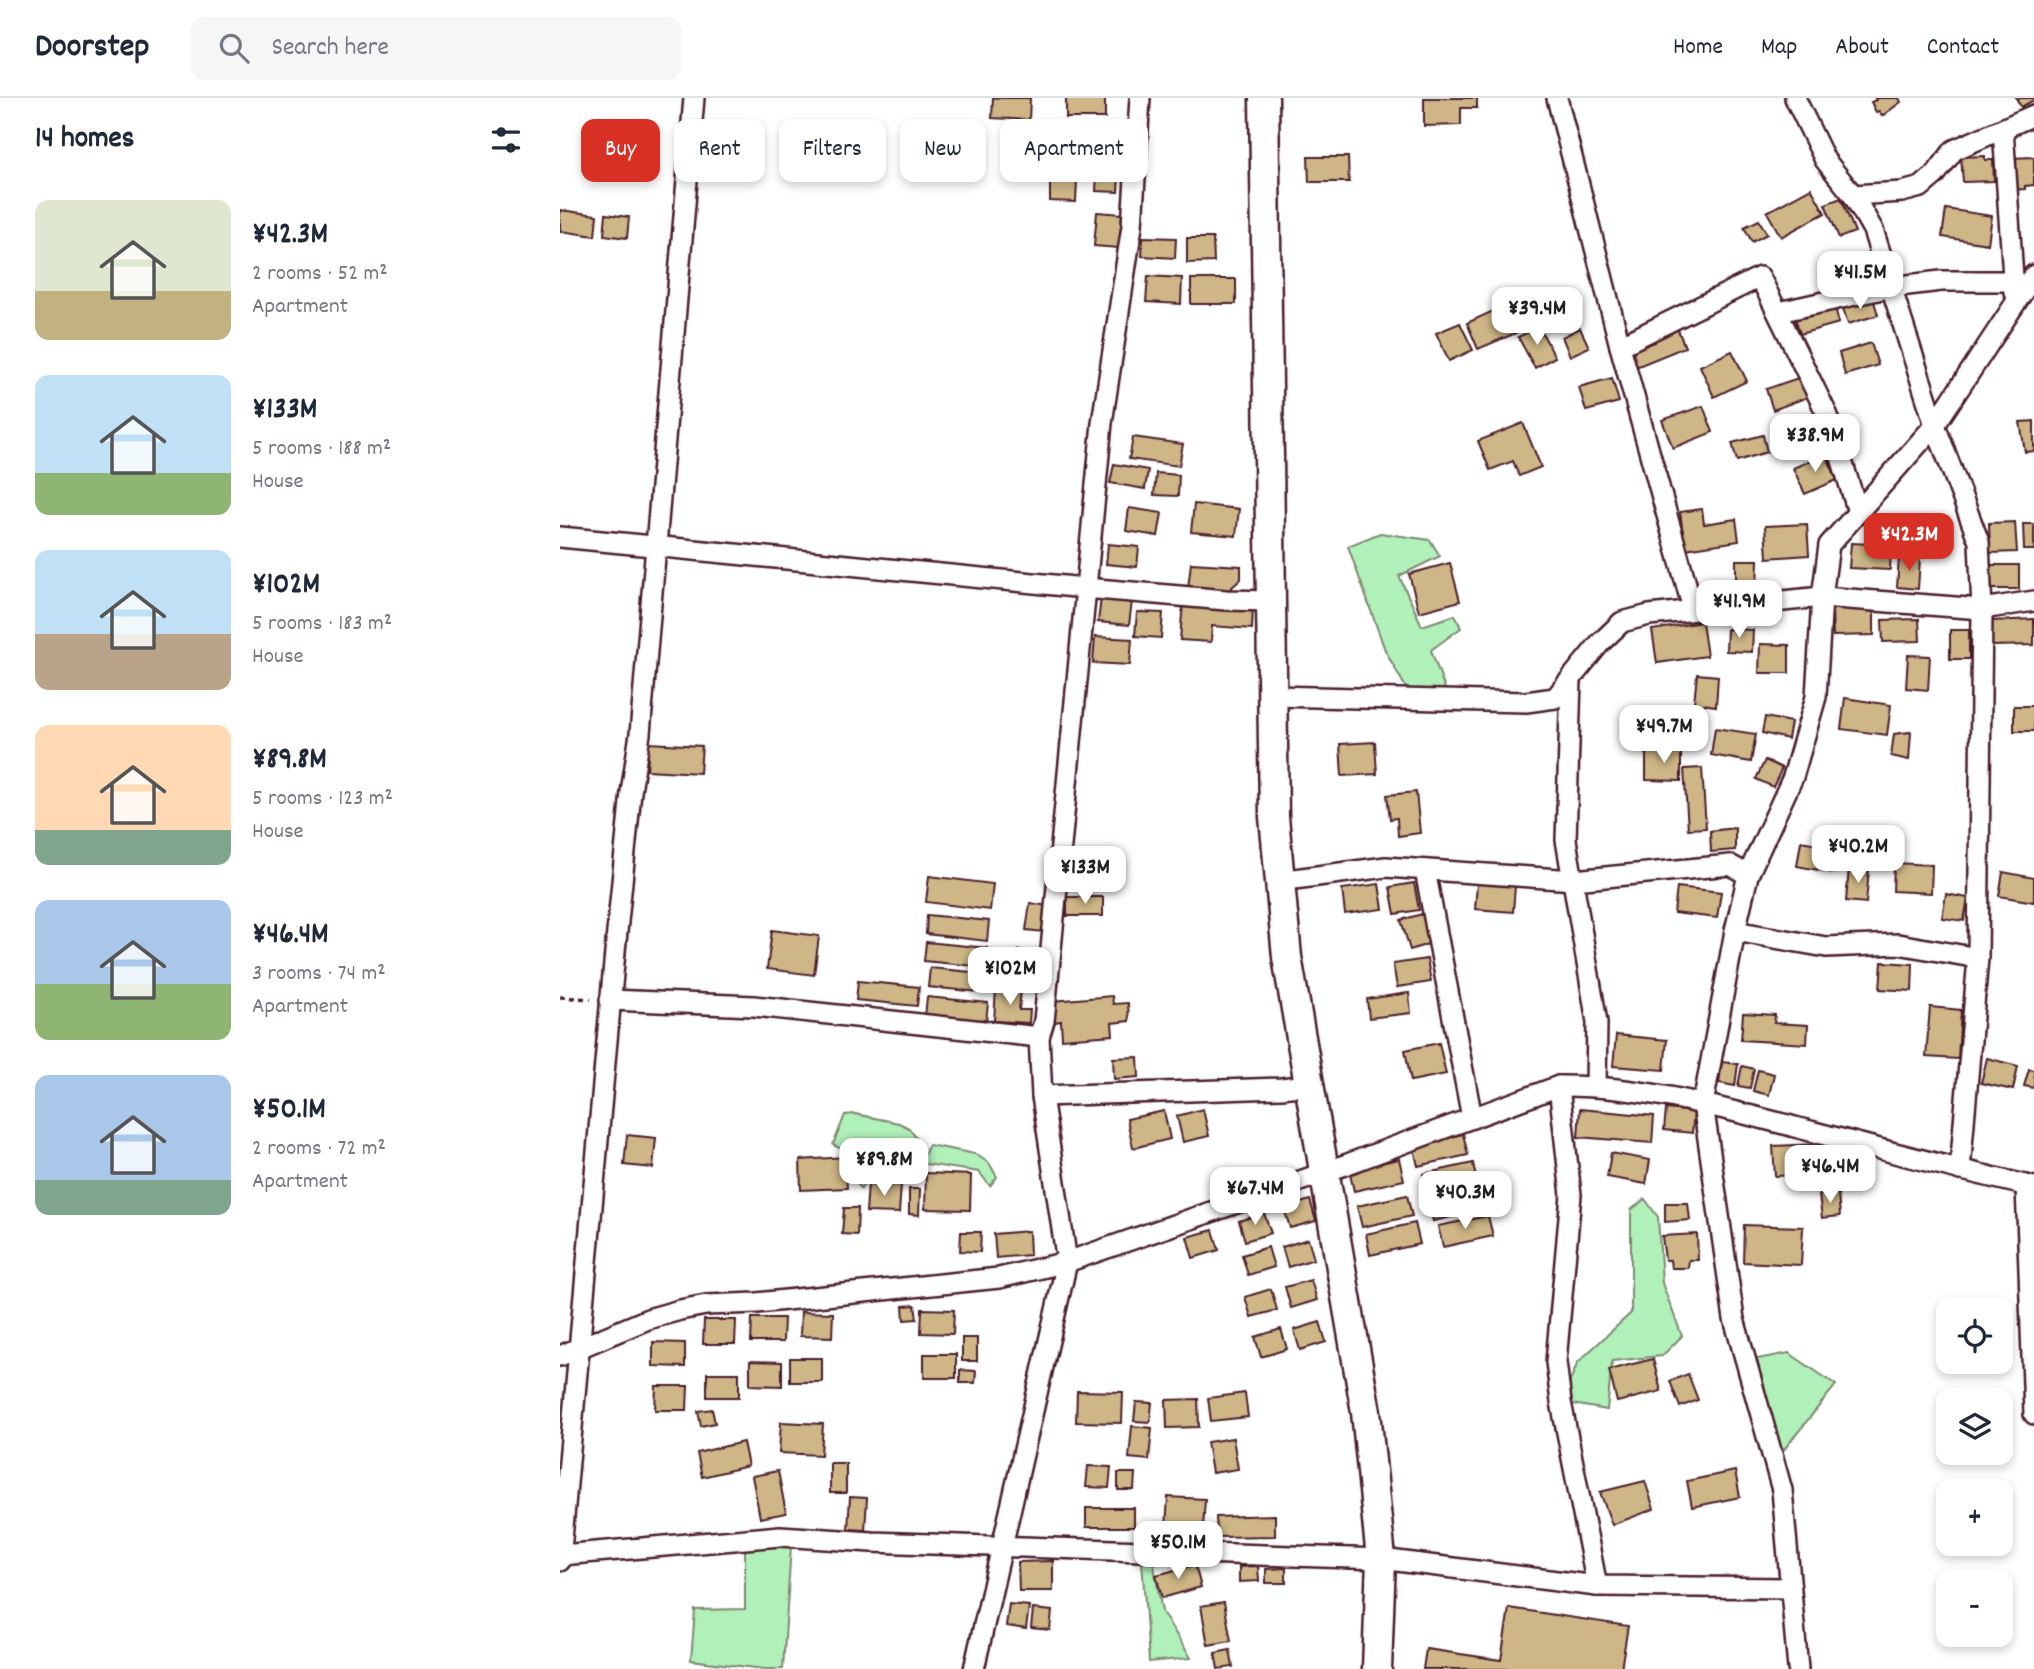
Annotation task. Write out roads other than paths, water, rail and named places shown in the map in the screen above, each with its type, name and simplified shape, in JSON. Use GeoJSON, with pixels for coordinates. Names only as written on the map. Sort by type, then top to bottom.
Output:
{"type":"FeatureCollection","features":[{"type":"Feature","properties":{"kind":"street"},"geometry":{"type":"LineString","coordinates":[[560,1561],[610,1000],[631,792],[640,734],[694,98]]}},
{"type":"Feature","properties":{"kind":"street"},"geometry":{"type":"LineString","coordinates":[[974,1669],[1067,1262],[1042,1096],[1039,1037],[1046,1007],[1104,406],[1132,226],[1140,98]]}},
{"type":"Feature","properties":{"kind":"street"},"geometry":{"type":"LineString","coordinates":[[1264,98],[1274,817],[1287,957],[1366,1412],[1381,1559],[1377,1669]]}},
{"type":"Feature","properties":{"kind":"street"},"geometry":{"type":"LineString","coordinates":[[1557,98],[1620,346],[1693,610]]}},
{"type":"Feature","properties":{"kind":"street"},"geometry":{"type":"LineString","coordinates":[[1795,98],[1825,160],[1853,195],[1873,230],[1935,425],[1979,542],[1982,610],[1978,958],[1960,1170]]}},
{"type":"Feature","properties":{"kind":"street"},"geometry":{"type":"LineString","coordinates":[[1853,195],[1902,192],[1921,187],[1935,175],[1954,150],[2034,115]]}},
{"type":"Feature","properties":{"kind":"street"},"geometry":{"type":"LineString","coordinates":[[2003,130],[2012,281],[2016,302]]}},
{"type":"Feature","properties":{"kind":"street"},"geometry":{"type":"LineString","coordinates":[[1798,1669],[1782,1490],[1734,1319],[1703,1104],[1748,875],[1793,777],[1816,697],[1822,597],[1829,545],[1935,425],[2034,275]]}},
{"type":"Feature","properties":{"kind":"street"},"geometry":{"type":"LineString","coordinates":[[1620,346],[1760,277],[1828,416],[1858,512]]}},
{"type":"Feature","properties":{"kind":"street"},"geometry":{"type":"LineString","coordinates":[[1779,312],[1891,287],[1941,281],[2012,281]]}},
{"type":"Feature","properties":{"kind":"street"},"geometry":{"type":"LineString","coordinates":[[560,537],[1085,588],[1226,600],[1272,601]]}},
{"type":"Feature","properties":{"kind":"street"},"geometry":{"type":"LineString","coordinates":[[1273,696],[1526,702],[1555,698],[1600,643],[1622,622],[1649,615],[1822,597],[1982,610],[2034,601]]}},
{"type":"Feature","properties":{"kind":"street"},"geometry":{"type":"LineString","coordinates":[[1571,680],[1566,840],[1597,1022],[1596,1086]]}},
{"type":"Feature","properties":{"kind":"street"},"geometry":{"type":"LineString","coordinates":[[1279,881],[1386,867],[1574,880],[1730,865],[1748,875]]}},
{"type":"Feature","properties":{"kind":"street"},"geometry":{"type":"LineString","coordinates":[[1425,870],[1472,1118]]}},
{"type":"Feature","properties":{"kind":"street"},"geometry":{"type":"LineString","coordinates":[[1735,931],[1826,947],[1898,944],[1978,958]]}},
{"type":"Feature","properties":{"kind":"street"},"geometry":{"type":"LineString","coordinates":[[610,1000],[779,1009],[1039,1037]]}},
{"type":"Feature","properties":{"kind":"street"},"geometry":{"type":"LineString","coordinates":[[1042,1096],[1308,1085]]}},
{"type":"Feature","properties":{"kind":"street"},"geometry":{"type":"LineString","coordinates":[[1559,1086],[1571,1195],[1556,1362],[1560,1402],[1597,1586]]}},
{"type":"Feature","properties":{"kind":"street"},"geometry":{"type":"LineString","coordinates":[[560,1356],[648,1319],[706,1305],[757,1303],[999,1278],[1067,1262],[1323,1173],[1559,1086],[1596,1086],[1703,1104],[2030,1186],[2034,1414]]}},
{"type":"Feature","properties":{"kind":"street"},"geometry":{"type":"LineString","coordinates":[[561,1555],[780,1536],[1381,1559],[1597,1586],[1790,1588]]}}]}
